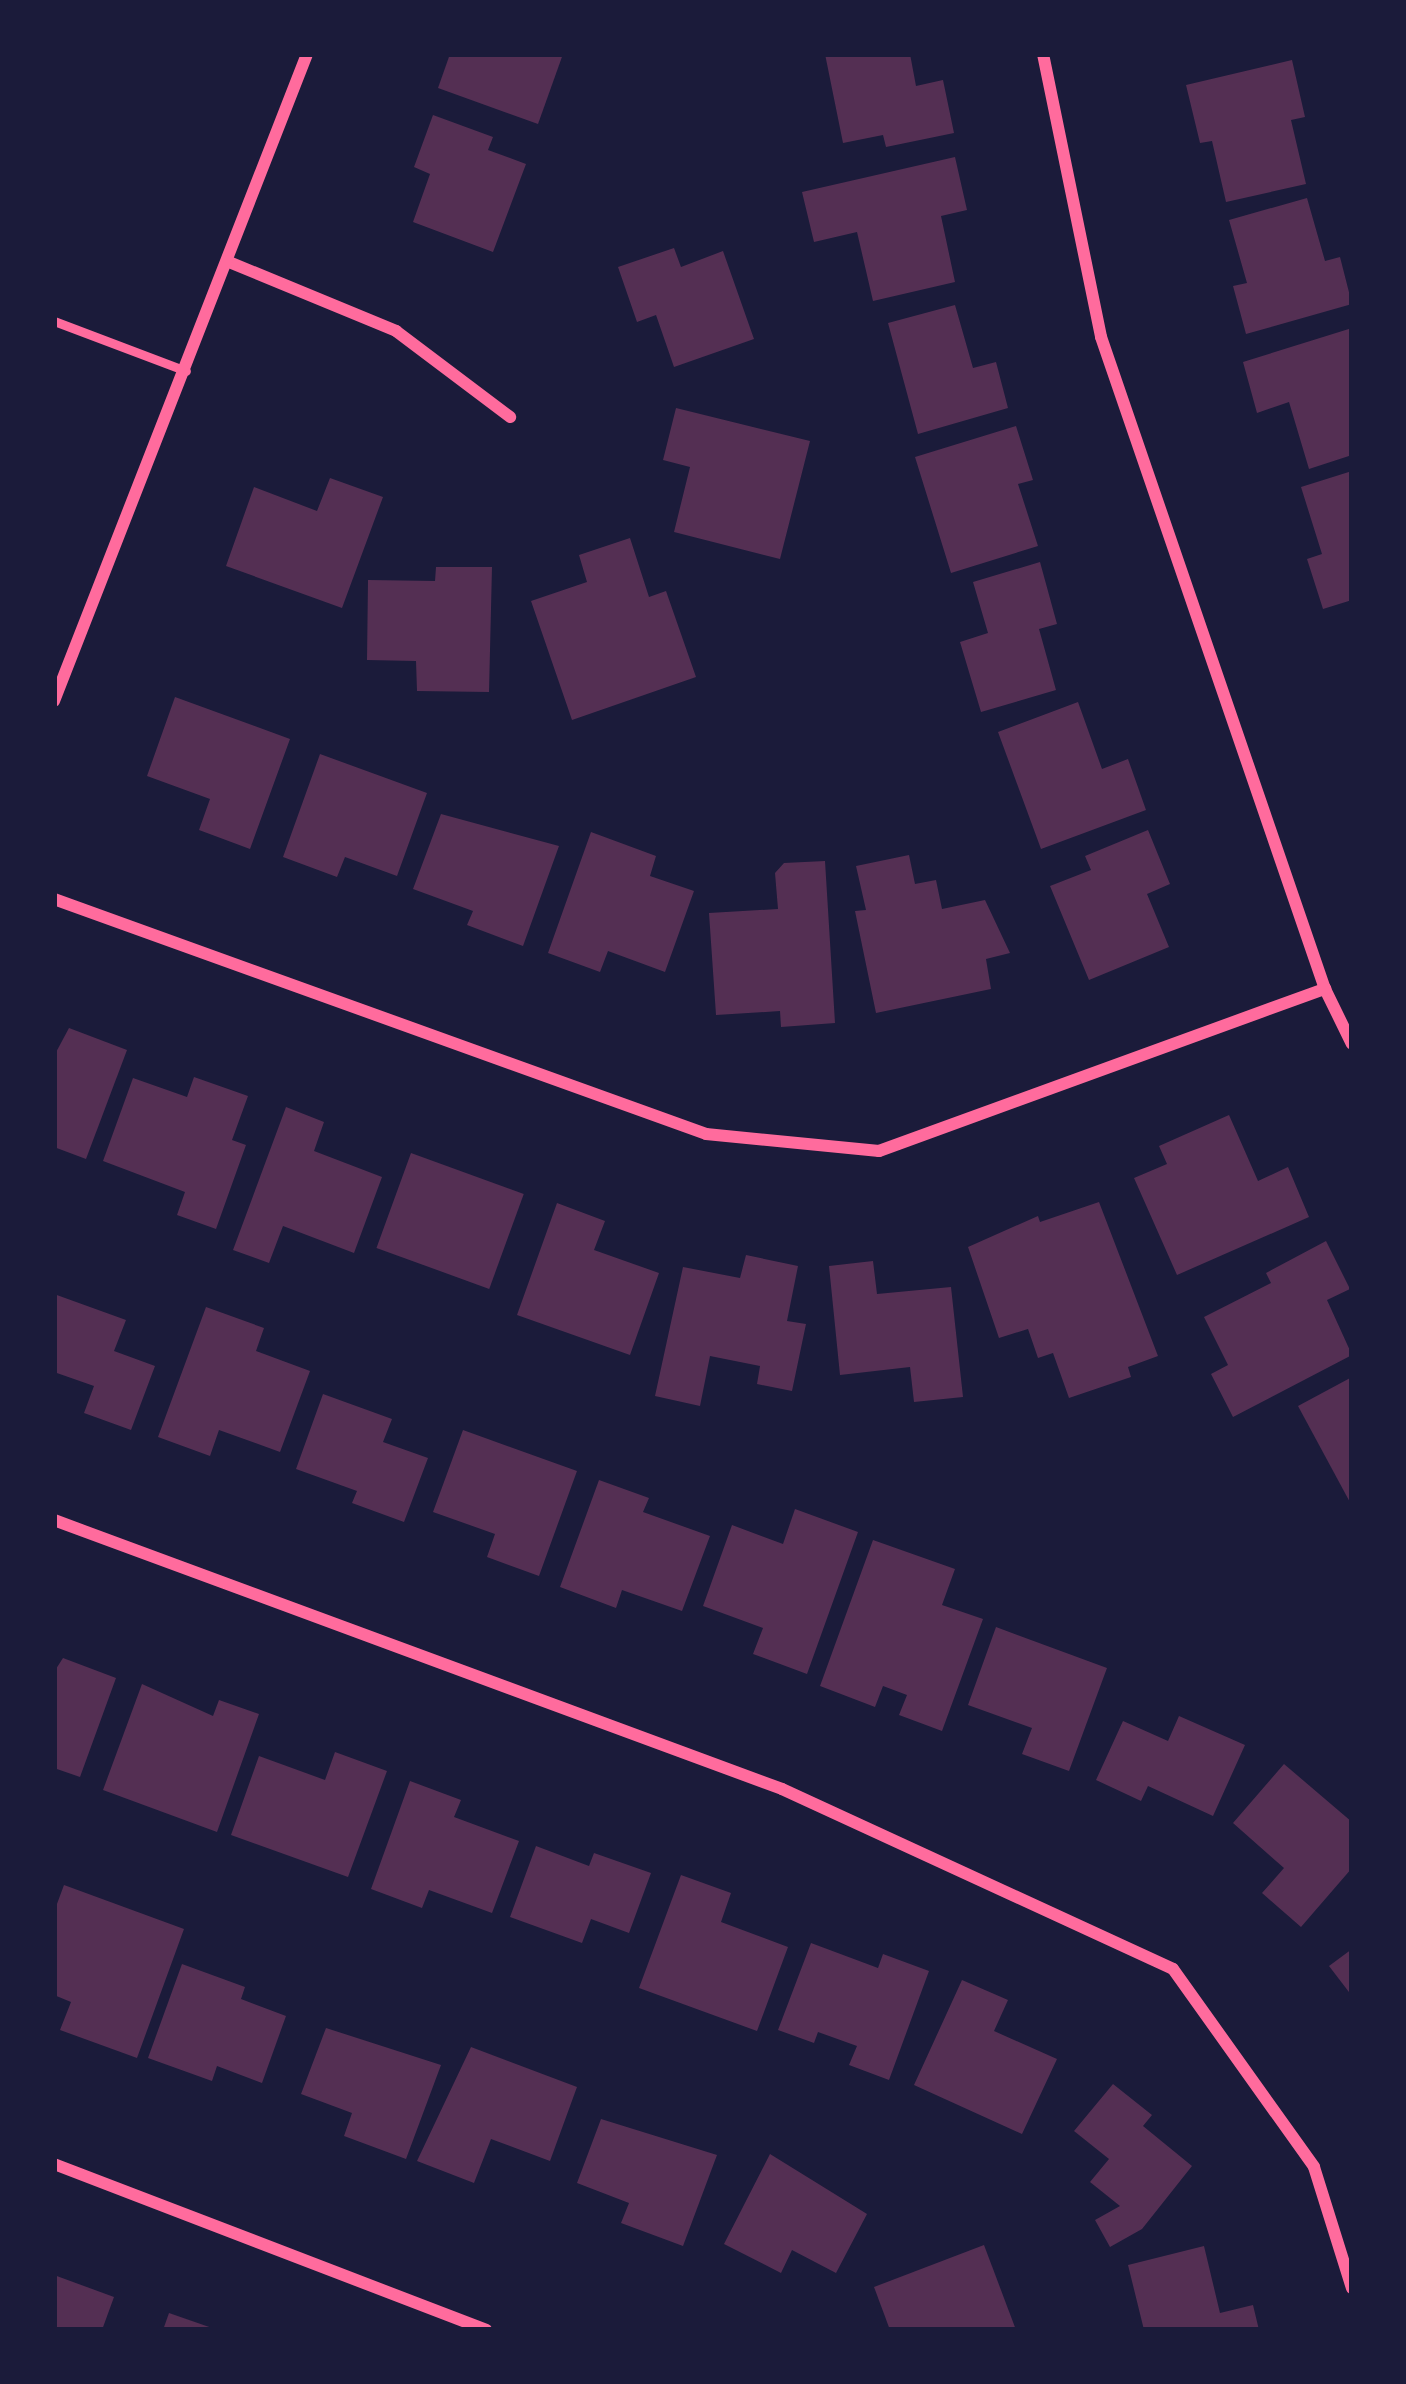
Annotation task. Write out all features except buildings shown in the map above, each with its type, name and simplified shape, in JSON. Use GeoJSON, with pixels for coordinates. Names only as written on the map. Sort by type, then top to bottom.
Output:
{"type":"FeatureCollection","features":[{"type":"Feature","properties":{"kind":"street"},"geometry":{"type":"LineString","coordinates":[[54,701],[307,54]]}},
{"type":"Feature","properties":{"kind":"street"},"geometry":{"type":"LineString","coordinates":[[1043,54],[1101,337],[1325,988],[1352,1044]]}},
{"type":"Feature","properties":{"kind":"street"},"geometry":{"type":"LineString","coordinates":[[229,262],[396,331],[510,417]]}},
{"type":"Feature","properties":{"kind":"street"},"geometry":{"type":"LineString","coordinates":[[54,899],[706,1134],[880,1151],[1325,988]]}},
{"type":"Feature","properties":{"kind":"street"},"geometry":{"type":"LineString","coordinates":[[54,1520],[782,1790],[1173,1969],[1314,2167],[1352,2288]]}},
{"type":"Feature","properties":{"kind":"street"},"geometry":{"type":"LineString","coordinates":[[54,2164],[486,2330]]}},
{"type":"Feature","properties":{"kind":"lane"},"geometry":{"type":"LineString","coordinates":[[54,321],[186,371]]}}]}
